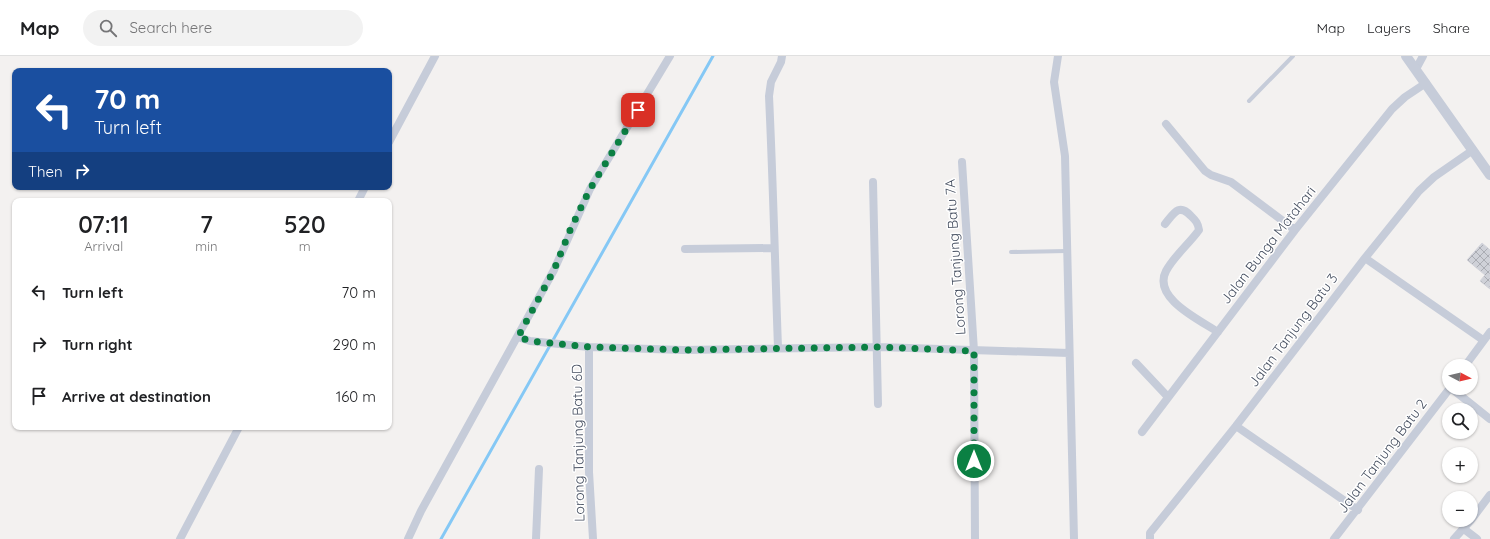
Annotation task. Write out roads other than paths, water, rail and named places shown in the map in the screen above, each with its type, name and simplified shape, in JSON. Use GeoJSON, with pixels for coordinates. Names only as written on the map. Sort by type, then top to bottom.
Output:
{"type":"FeatureCollection","features":[{"type":"Feature","properties":{"kind":"street"},"geometry":{"type":"LineString","coordinates":[[392,136],[434,56]]}},
{"type":"Feature","properties":{"kind":"street"},"geometry":{"type":"LineString","coordinates":[[408,539],[421,511],[554,270],[571,228],[590,189],[670,56]]}},
{"type":"Feature","properties":{"kind":"street"},"geometry":{"type":"LineString","coordinates":[[778,348],[774,248],[774,195],[769,96],[771,82],[782,62],[782,56]]}},
{"type":"Feature","properties":{"kind":"street"},"geometry":{"type":"LineString","coordinates":[[1058,56],[1054,82],[1065,156],[1066,251],[1074,539]]}},
{"type":"Feature","properties":{"kind":"street"},"geometry":{"type":"LineString","coordinates":[[1406,56],[1490,175]]}},
{"type":"Feature","properties":{"kind":"street"},"geometry":{"type":"LineString","coordinates":[[1416,69],[1423,56]]}},
{"type":"Feature","properties":{"kind":"street","name":"Jalan Bunga Matahari"},"geometry":{"type":"LineString","coordinates":[[1142,432],[1295,230],[1392,109],[1405,97],[1426,84]]}},
{"type":"Feature","properties":{"kind":"street"},"geometry":{"type":"LineString","coordinates":[[1166,124],[1206,171],[1211,175],[1231,182],[1295,230]]}},
{"type":"Feature","properties":{"kind":"street","name":"Jalan Tanjung Batu 3"},"geometry":{"type":"LineString","coordinates":[[1150,539],[1150,533],[1236,426],[1365,258],[1430,180],[1473,150]]}},
{"type":"Feature","properties":{"kind":"street","name":"Lorong Tanjung Batu 7A"},"geometry":{"type":"LineString","coordinates":[[962,162],[974,351],[975,539]]}},
{"type":"Feature","properties":{"kind":"street"},"geometry":{"type":"LineString","coordinates":[[873,182],[878,347],[878,404]]}},
{"type":"Feature","properties":{"kind":"street"},"geometry":{"type":"LineString","coordinates":[[1165,224],[1177,211],[1181,209],[1186,210],[1198,224],[1199,230],[1166,272],[1164,287],[1174,303],[1218,332]]}},
{"type":"Feature","properties":{"kind":"street"},"geometry":{"type":"LineString","coordinates":[[685,249],[774,248]]}},
{"type":"Feature","properties":{"kind":"street"},"geometry":{"type":"LineString","coordinates":[[1365,258],[1484,340]]}},
{"type":"Feature","properties":{"kind":"street"},"geometry":{"type":"LineString","coordinates":[[1470,359],[1490,332]]}},
{"type":"Feature","properties":{"kind":"street"},"geometry":{"type":"LineString","coordinates":[[518,337],[530,341],[589,347],[683,350],[878,347],[1069,353]]}},
{"type":"Feature","properties":{"kind":"street","name":"Lorong Tanjung Batu 6D"},"geometry":{"type":"LineString","coordinates":[[589,347],[589,472],[593,539]]}},
{"type":"Feature","properties":{"kind":"street"},"geometry":{"type":"LineString","coordinates":[[1136,363],[1168,396]]}},
{"type":"Feature","properties":{"kind":"street","name":"Jalan Tanjung Batu 2"},"geometry":{"type":"LineString","coordinates":[[1334,539],[1358,510],[1445,395]]}},
{"type":"Feature","properties":{"kind":"street"},"geometry":{"type":"LineString","coordinates":[[1459,395],[1490,419]]}},
{"type":"Feature","properties":{"kind":"street"},"geometry":{"type":"LineString","coordinates":[[1236,426],[1358,510]]}},
{"type":"Feature","properties":{"kind":"street"},"geometry":{"type":"LineString","coordinates":[[180,539],[237,430]]}},
{"type":"Feature","properties":{"kind":"street"},"geometry":{"type":"LineString","coordinates":[[536,539],[539,469]]}},
{"type":"Feature","properties":{"kind":"street"},"geometry":{"type":"LineString","coordinates":[[1478,511],[1490,495]]}},
{"type":"Feature","properties":{"kind":"street"},"geometry":{"type":"LineString","coordinates":[[1454,539],[1464,528],[1477,539]]}},
{"type":"Feature","properties":{"kind":"lane"},"geometry":{"type":"LineString","coordinates":[[1249,101],[1293,56]]}},
{"type":"Feature","properties":{"kind":"lane"},"geometry":{"type":"LineString","coordinates":[[1011,252],[1066,251]]}},
{"type":"Feature","properties":{"kind":"waterway"},"geometry":{"type":"LineString","coordinates":[[441,539],[713,56]]}}]}
